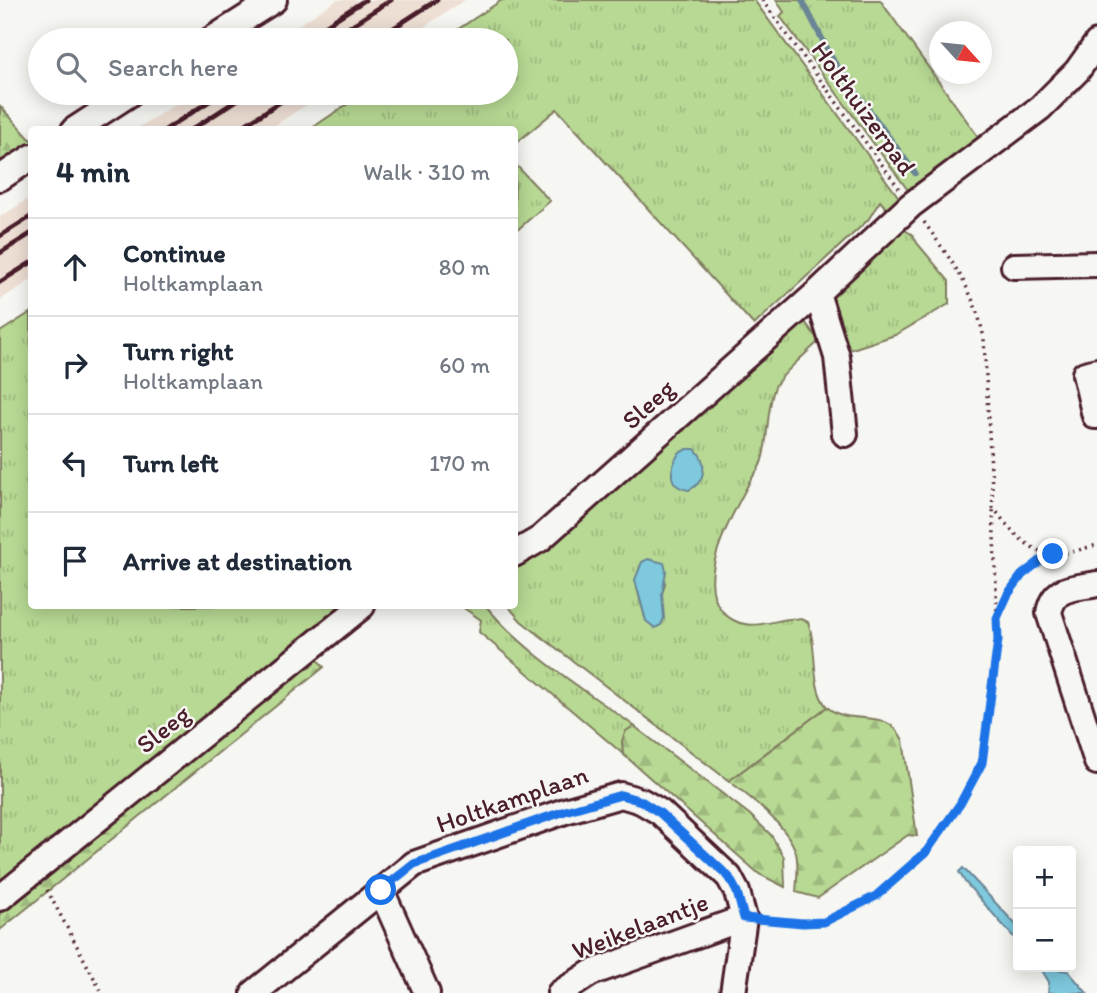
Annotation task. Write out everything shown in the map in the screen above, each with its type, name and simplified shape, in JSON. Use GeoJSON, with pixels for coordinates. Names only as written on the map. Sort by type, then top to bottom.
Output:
{"type":"FeatureCollection","features":[{"type":"Feature","properties":{"kind":"street"},"geometry":{"type":"LineString","coordinates":[[230,28],[274,0]]}},
{"type":"Feature","properties":{"kind":"street","name":"Sleeg"},"geometry":{"type":"LineString","coordinates":[[518,552],[540,539],[817,293],[911,205],[1040,108],[1077,71],[1097,43]]}},
{"type":"Feature","properties":{"kind":"street"},"geometry":{"type":"LineString","coordinates":[[80,126],[113,105]]}},
{"type":"Feature","properties":{"kind":"street"},"geometry":{"type":"LineString","coordinates":[[0,178],[28,160]]}},
{"type":"Feature","properties":{"kind":"street"},"geometry":{"type":"LineString","coordinates":[[1014,266],[1097,264]]}},
{"type":"Feature","properties":{"kind":"street"},"geometry":{"type":"LineString","coordinates":[[817,293],[837,357],[845,434]]}},
{"type":"Feature","properties":{"kind":"street"},"geometry":{"type":"LineString","coordinates":[[1097,371],[1085,374],[1097,416]]}},
{"type":"Feature","properties":{"kind":"street"},"geometry":{"type":"LineString","coordinates":[[1097,584],[1059,592],[1051,600],[1049,613],[1097,762]]}},
{"type":"Feature","properties":{"kind":"street","name":"Sleeg"},"geometry":{"type":"LineString","coordinates":[[0,898],[358,609]]}},
{"type":"Feature","properties":{"kind":"street","name":"Holtkamplaan"},"geometry":{"type":"LineString","coordinates":[[254,993],[414,864],[565,811],[621,795],[641,801],[660,813],[729,877],[737,892],[744,918],[733,993]]}},
{"type":"Feature","properties":{"kind":"street"},"geometry":{"type":"LineString","coordinates":[[381,890],[427,993]]}},
{"type":"Feature","properties":{"kind":"street","name":"Weikelaantje"},"geometry":{"type":"LineString","coordinates":[[559,993],[591,973],[744,918]]}},
{"type":"Feature","properties":{"kind":"path","name":"Holthuizerpad"},"geometry":{"type":"LineString","coordinates":[[744,918],[824,922],[876,896],[926,852],[960,804],[982,763],[998,640],[981,320],[968,286],[762,0]]}},
{"type":"Feature","properties":{"kind":"path"},"geometry":{"type":"LineString","coordinates":[[993,507],[1020,538],[1036,549],[1053,554]]}},
{"type":"Feature","properties":{"kind":"path"},"geometry":{"type":"LineString","coordinates":[[997,618],[1008,594],[1022,575],[1040,561],[1053,554],[1097,545]]}},
{"type":"Feature","properties":{"kind":"path"},"geometry":{"type":"LineString","coordinates":[[36,869],[102,993]]}},
{"type":"Feature","properties":{"kind":"shaded area"},"geometry":{"type":"Polygon","coordinates":[[[337,0],[465,0],[422,28],[294,28],[337,0]]]}},
{"type":"Feature","properties":{"kind":"shaded area"},"geometry":{"type":"Polygon","coordinates":[[[175,105],[306,105],[274,126],[141,126],[175,105]]]}},
{"type":"Feature","properties":{"kind":"shaded area"},"geometry":{"type":"Polygon","coordinates":[[[28,199],[28,282],[0,300],[0,217],[28,199]]]}},
{"type":"Feature","properties":{"kind":"green space"},"geometry":{"type":"Polygon","coordinates":[[[502,0],[754,0],[900,199],[891,214],[880,201],[868,220],[754,325],[557,109],[518,142],[518,126],[315,126],[346,105],[518,105],[518,28],[460,28],[502,0]]]}},
{"type":"Feature","properties":{"kind":"green space"},"geometry":{"type":"Polygon","coordinates":[[[776,0],[880,0],[929,68],[929,84],[940,84],[982,142],[912,191],[907,189],[780,16],[784,12],[776,0]]]}},
{"type":"Feature","properties":{"kind":"green space"},"geometry":{"type":"Polygon","coordinates":[[[0,106],[28,137],[28,155],[0,173],[0,106]]]}},
{"type":"Feature","properties":{"kind":"green space"},"geometry":{"type":"Polygon","coordinates":[[[518,167],[550,201],[518,229],[518,167]]]}},
{"type":"Feature","properties":{"kind":"green space"},"geometry":{"type":"Polygon","coordinates":[[[898,226],[913,235],[949,281],[949,304],[895,335],[846,351],[831,317],[830,288],[898,226]]]}},
{"type":"Feature","properties":{"kind":"green space"},"geometry":{"type":"Polygon","coordinates":[[[28,314],[28,609],[344,609],[0,891],[0,332],[28,314]]]}},
{"type":"Feature","properties":{"kind":"green space"},"geometry":{"type":"Polygon","coordinates":[[[800,315],[819,341],[788,370],[775,387],[761,463],[726,528],[714,564],[712,581],[714,597],[722,611],[733,620],[755,625],[789,619],[808,622],[818,689],[827,707],[729,781],[521,621],[511,609],[518,609],[518,566],[530,560],[800,315]],[[665,583],[637,588],[645,617],[662,594],[665,583]]]}},
{"type":"Feature","properties":{"kind":"green space"},"geometry":{"type":"Polygon","coordinates":[[[465,609],[489,609],[537,655],[634,726],[624,737],[623,754],[479,632],[481,620],[465,609]]]}},
{"type":"Feature","properties":{"kind":"green space"},"geometry":{"type":"Polygon","coordinates":[[[311,652],[324,667],[0,930],[0,908],[311,652]]]}},
{"type":"Feature","properties":{"kind":"green space"},"geometry":{"type":"Polygon","coordinates":[[[827,707],[847,716],[878,720],[896,729],[903,740],[917,836],[908,835],[818,898],[796,892],[796,853],[786,833],[768,813],[729,781],[827,707]]]}},
{"type":"Feature","properties":{"kind":"green space"},"geometry":{"type":"Polygon","coordinates":[[[634,726],[749,814],[771,835],[784,857],[785,887],[759,874],[623,754],[622,741],[626,731],[634,726]]]}},
{"type":"Feature","properties":{"kind":"water"},"geometry":{"type":"Polygon","coordinates":[[[695,449],[703,466],[702,477],[689,490],[676,485],[672,476],[679,453],[695,449]]]}},
{"type":"Feature","properties":{"kind":"water"},"geometry":{"type":"Polygon","coordinates":[[[648,559],[664,563],[666,571],[662,594],[664,618],[661,625],[655,628],[646,621],[635,580],[642,562],[648,559]]]}},
{"type":"Feature","properties":{"kind":"water"},"geometry":{"type":"Polygon","coordinates":[[[963,868],[1013,922],[1013,936],[965,882],[959,872],[963,868]]]}},
{"type":"Feature","properties":{"kind":"water"},"geometry":{"type":"Polygon","coordinates":[[[1043,972],[1069,972],[1087,993],[1048,993],[1049,982],[1043,972]]]}},
{"type":"Feature","properties":{"kind":"waterway"},"geometry":{"type":"LineString","coordinates":[[802,0],[834,62],[915,173]]}},
{"type":"Feature","properties":{"kind":"railway"},"geometry":{"type":"LineString","coordinates":[[322,28],[365,0]]}},
{"type":"Feature","properties":{"kind":"railway"},"geometry":{"type":"LineString","coordinates":[[348,28],[391,0]]}},
{"type":"Feature","properties":{"kind":"railway"},"geometry":{"type":"LineString","coordinates":[[394,28],[437,0]]}},
{"type":"Feature","properties":{"kind":"railway"},"geometry":{"type":"LineString","coordinates":[[171,126],[204,105]]}},
{"type":"Feature","properties":{"kind":"railway"},"geometry":{"type":"LineString","coordinates":[[197,126],[230,105]]}},
{"type":"Feature","properties":{"kind":"railway"},"geometry":{"type":"LineString","coordinates":[[243,126],[276,105]]}},
{"type":"Feature","properties":{"kind":"railway"},"geometry":{"type":"LineString","coordinates":[[0,236],[28,218]]}},
{"type":"Feature","properties":{"kind":"railway"},"geometry":{"type":"LineString","coordinates":[[0,253],[28,236]]}},
{"type":"Feature","properties":{"kind":"railway"},"geometry":{"type":"LineString","coordinates":[[0,282],[28,264]]}},
{"type":"Feature","properties":{"kind":"route"},"geometry":{"type":"LineString","coordinates":[[381,890],[414,864],[565,811],[621,795],[641,801],[660,813],[729,877],[737,892],[744,918],[824,922],[876,896],[926,852],[960,804],[982,763],[998,640],[997,618],[1008,594],[1022,575],[1053,554]]}}]}
